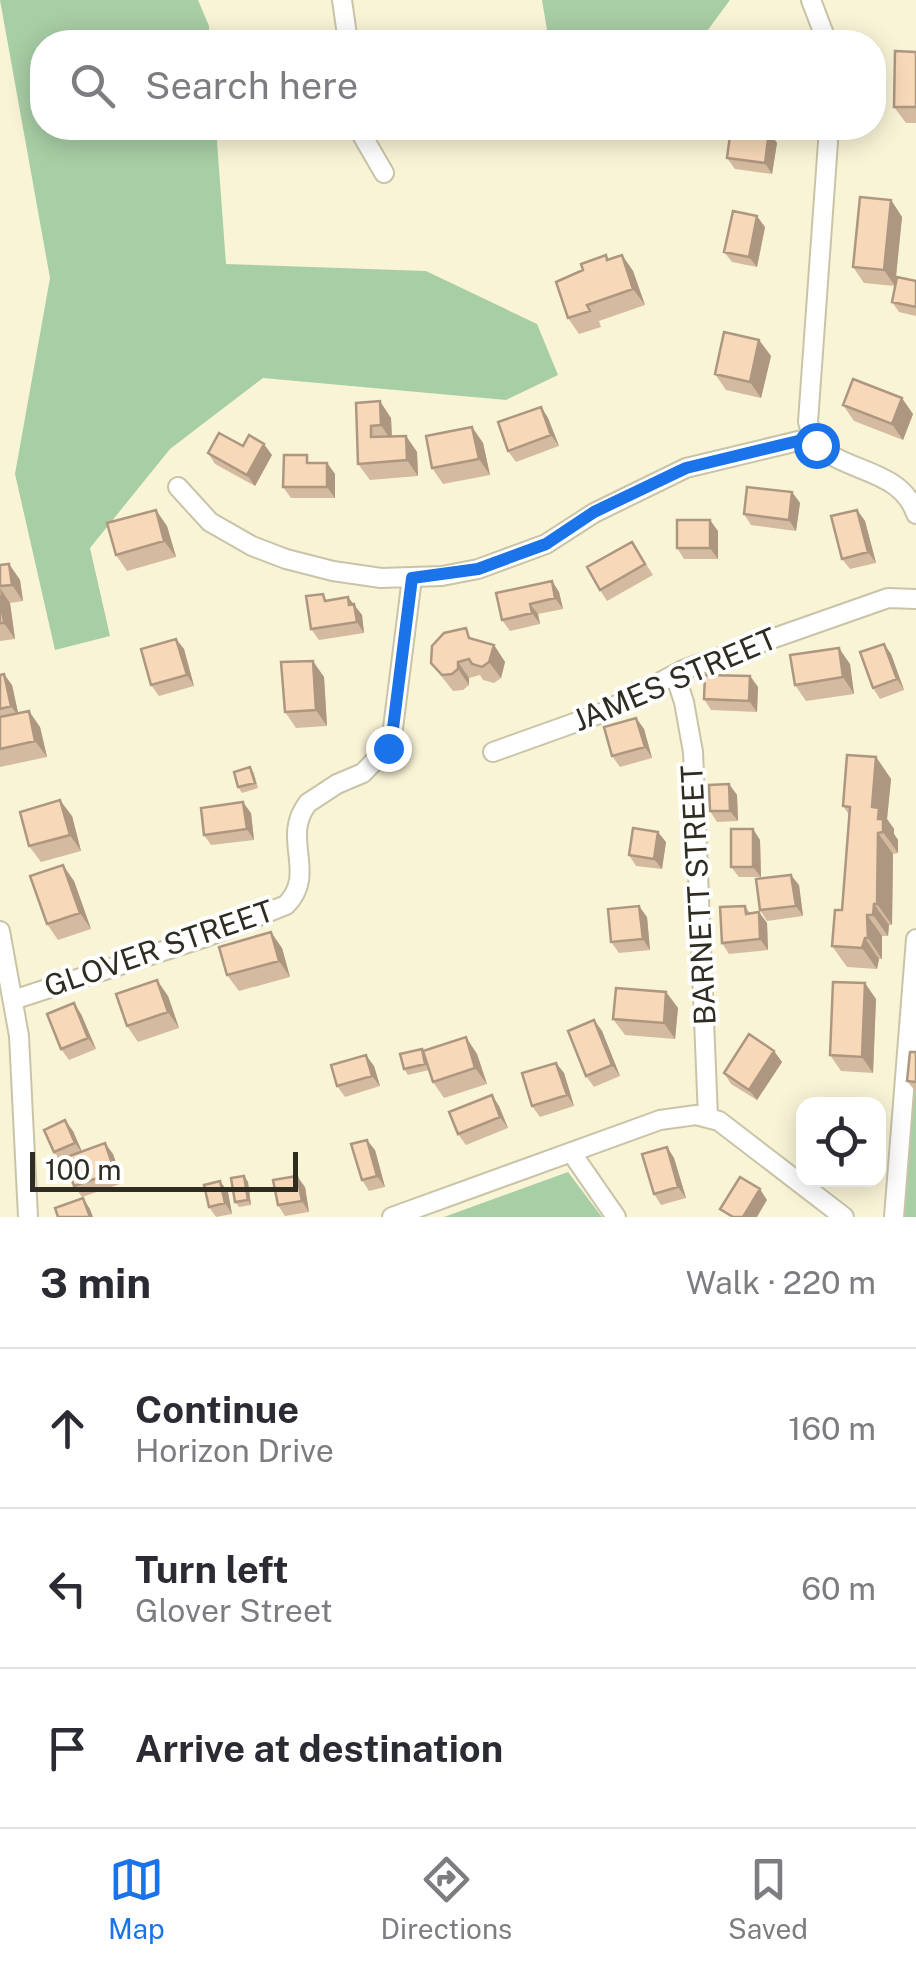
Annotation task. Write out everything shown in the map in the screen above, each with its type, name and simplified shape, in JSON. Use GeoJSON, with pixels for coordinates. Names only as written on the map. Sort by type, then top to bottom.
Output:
{"type":"FeatureCollection","features":[{"type":"Feature","properties":{"kind":"street"},"geometry":{"type":"LineString","coordinates":[[342,0],[346,30]]}},
{"type":"Feature","properties":{"kind":"street"},"geometry":{"type":"LineString","coordinates":[[811,0],[822,30]]}},
{"type":"Feature","properties":{"kind":"street"},"geometry":{"type":"LineString","coordinates":[[363,140],[384,173]]}},
{"type":"Feature","properties":{"kind":"street"},"geometry":{"type":"LineString","coordinates":[[828,140],[808,422],[813,440],[832,455],[890,482],[908,498],[916,514]]}},
{"type":"Feature","properties":{"kind":"street"},"geometry":{"type":"LineString","coordinates":[[178,487],[210,522],[252,546],[333,571],[412,578],[478,569],[546,544],[594,512],[686,468],[750,450],[813,440]]}},
{"type":"Feature","properties":{"kind":"street","name":"GLOVER STREET"},"geometry":{"type":"LineString","coordinates":[[13,1000],[206,937],[286,905],[294,896],[300,873],[295,835],[301,812],[323,793],[372,766],[392,736],[412,578]]}},
{"type":"Feature","properties":{"kind":"street","name":"JAMES STREET"},"geometry":{"type":"LineString","coordinates":[[493,752],[602,714],[674,675],[888,598],[916,599]]}},
{"type":"Feature","properties":{"kind":"street","name":"BARNETT STREET"},"geometry":{"type":"LineString","coordinates":[[674,675],[684,702],[693,752],[708,1117]]}},
{"type":"Feature","properties":{"kind":"street"},"geometry":{"type":"LineString","coordinates":[[0,931],[20,1036],[28,1217]]}},
{"type":"Feature","properties":{"kind":"street"},"geometry":{"type":"LineString","coordinates":[[894,1217],[916,939]]}},
{"type":"Feature","properties":{"kind":"street"},"geometry":{"type":"LineString","coordinates":[[392,1217],[660,1120],[684,1115],[708,1117],[729,1128],[844,1217]]}},
{"type":"Feature","properties":{"kind":"street"},"geometry":{"type":"LineString","coordinates":[[571,1152],[616,1217]]}},
{"type":"Feature","properties":{"kind":"green space"},"geometry":{"type":"Polygon","coordinates":[[[0,0],[198,0],[209,30],[30,30],[30,140],[217,140],[226,264],[426,271],[537,324],[558,375],[506,400],[263,378],[170,449],[90,548],[110,636],[55,650],[15,474],[50,278],[0,0]]]}},
{"type":"Feature","properties":{"kind":"green space"},"geometry":{"type":"Polygon","coordinates":[[[542,0],[730,0],[708,30],[547,30],[542,0]]]}},
{"type":"Feature","properties":{"kind":"green space"},"geometry":{"type":"Polygon","coordinates":[[[916,1067],[916,1217],[903,1217],[916,1067]]]}},
{"type":"Feature","properties":{"kind":"green space"},"geometry":{"type":"Polygon","coordinates":[[[568,1172],[602,1217],[444,1217],[568,1172]]]}},
{"type":"Feature","properties":{"kind":"building"},"geometry":{"type":"Polygon","coordinates":[[[895,51],[916,52],[916,107],[894,107],[895,51]]]}},
{"type":"Feature","properties":{"kind":"building"},"geometry":{"type":"Polygon","coordinates":[[[729,140],[768,140],[765,163],[727,158],[729,140]]]}},
{"type":"Feature","properties":{"kind":"building"},"geometry":{"type":"Polygon","coordinates":[[[860,197],[891,200],[884,270],[853,267],[860,197]]]}},
{"type":"Feature","properties":{"kind":"building"},"geometry":{"type":"Polygon","coordinates":[[[733,211],[757,216],[749,257],[724,252],[733,211]]]}},
{"type":"Feature","properties":{"kind":"building"},"geometry":{"type":"Polygon","coordinates":[[[606,255],[607,260],[622,255],[633,289],[587,305],[590,311],[568,318],[556,282],[583,270],[581,264],[606,255]]]}},
{"type":"Feature","properties":{"kind":"building"},"geometry":{"type":"Polygon","coordinates":[[[897,277],[916,281],[916,307],[892,302],[897,277]]]}},
{"type":"Feature","properties":{"kind":"building"},"geometry":{"type":"Polygon","coordinates":[[[724,332],[759,340],[750,382],[715,374],[724,332]]]}},
{"type":"Feature","properties":{"kind":"building"},"geometry":{"type":"Polygon","coordinates":[[[853,379],[902,398],[892,424],[843,405],[853,379]]]}},
{"type":"Feature","properties":{"kind":"building"},"geometry":{"type":"Polygon","coordinates":[[[380,401],[381,425],[371,426],[371,437],[406,436],[407,460],[358,464],[356,403],[380,401]]]}},
{"type":"Feature","properties":{"kind":"building"},"geometry":{"type":"Polygon","coordinates":[[[541,407],[551,435],[508,451],[498,422],[541,407]]]}},
{"type":"Feature","properties":{"kind":"building"},"geometry":{"type":"Polygon","coordinates":[[[472,427],[479,459],[432,468],[426,436],[472,427]]]}},
{"type":"Feature","properties":{"kind":"building"},"geometry":{"type":"Polygon","coordinates":[[[219,433],[243,446],[249,435],[264,444],[247,475],[208,453],[219,433]]]}},
{"type":"Feature","properties":{"kind":"building"},"geometry":{"type":"Polygon","coordinates":[[[284,455],[307,455],[307,463],[327,463],[327,487],[283,487],[284,455]]]}},
{"type":"Feature","properties":{"kind":"building"},"geometry":{"type":"Polygon","coordinates":[[[747,487],[792,492],[789,520],[744,514],[747,487]]]}},
{"type":"Feature","properties":{"kind":"building"},"geometry":{"type":"Polygon","coordinates":[[[156,510],[164,541],[116,555],[107,523],[156,510]]]}},
{"type":"Feature","properties":{"kind":"building"},"geometry":{"type":"Polygon","coordinates":[[[857,510],[868,552],[842,559],[831,516],[857,510]]]}},
{"type":"Feature","properties":{"kind":"building"},"geometry":{"type":"Polygon","coordinates":[[[677,520],[710,520],[710,548],[677,548],[677,520]]]}},
{"type":"Feature","properties":{"kind":"building"},"geometry":{"type":"Polygon","coordinates":[[[632,542],[645,564],[600,590],[587,567],[632,542]]]}},
{"type":"Feature","properties":{"kind":"building"},"geometry":{"type":"Polygon","coordinates":[[[9,564],[12,585],[0,586],[0,565],[9,564]]]}},
{"type":"Feature","properties":{"kind":"building"},"geometry":{"type":"Polygon","coordinates":[[[552,581],[555,598],[530,604],[532,613],[502,620],[496,593],[552,581]]]}},
{"type":"Feature","properties":{"kind":"building"},"geometry":{"type":"Polygon","coordinates":[[[323,594],[325,601],[348,597],[349,605],[354,604],[357,622],[311,629],[306,596],[323,594]]]}},
{"type":"Feature","properties":{"kind":"building"},"geometry":{"type":"Polygon","coordinates":[[[466,628],[469,638],[494,645],[489,662],[482,667],[469,659],[458,662],[458,669],[452,674],[442,675],[431,663],[432,646],[444,633],[466,628]]]}},
{"type":"Feature","properties":{"kind":"building"},"geometry":{"type":"Polygon","coordinates":[[[176,639],[187,675],[151,685],[141,649],[176,639]]]}},
{"type":"Feature","properties":{"kind":"building"},"geometry":{"type":"Polygon","coordinates":[[[884,644],[897,679],[873,688],[860,652],[884,644]]]}},
{"type":"Feature","properties":{"kind":"building"},"geometry":{"type":"Polygon","coordinates":[[[839,648],[843,677],[795,685],[790,655],[839,648]]]}},
{"type":"Feature","properties":{"kind":"building"},"geometry":{"type":"Polygon","coordinates":[[[313,661],[316,710],[285,712],[281,662],[313,661]]]}},
{"type":"Feature","properties":{"kind":"building"},"geometry":{"type":"Polygon","coordinates":[[[4,674],[11,706],[0,709],[0,675],[4,674]]]}},
{"type":"Feature","properties":{"kind":"building"},"geometry":{"type":"Polygon","coordinates":[[[705,675],[750,676],[749,701],[704,699],[705,675]]]}},
{"type":"Feature","properties":{"kind":"building"},"geometry":{"type":"Polygon","coordinates":[[[29,711],[35,741],[0,749],[0,717],[29,711]]]}},
{"type":"Feature","properties":{"kind":"building"},"geometry":{"type":"Polygon","coordinates":[[[636,718],[645,747],[612,756],[604,727],[636,718]]]}},
{"type":"Feature","properties":{"kind":"building"},"geometry":{"type":"Polygon","coordinates":[[[847,755],[876,757],[872,807],[879,808],[878,819],[883,819],[883,832],[878,833],[877,904],[873,915],[867,915],[868,938],[862,948],[832,946],[835,910],[842,910],[850,807],[843,806],[847,755]]]}},
{"type":"Feature","properties":{"kind":"building"},"geometry":{"type":"Polygon","coordinates":[[[250,767],[255,783],[238,787],[234,772],[250,767]]]}},
{"type":"Feature","properties":{"kind":"building"},"geometry":{"type":"Polygon","coordinates":[[[729,784],[730,811],[710,811],[709,785],[729,784]]]}},
{"type":"Feature","properties":{"kind":"building"},"geometry":{"type":"Polygon","coordinates":[[[60,800],[70,835],[29,846],[20,812],[60,800]]]}},
{"type":"Feature","properties":{"kind":"building"},"geometry":{"type":"Polygon","coordinates":[[[243,802],[247,829],[204,835],[201,808],[243,802]]]}},
{"type":"Feature","properties":{"kind":"building"},"geometry":{"type":"Polygon","coordinates":[[[633,828],[658,832],[654,859],[629,855],[633,828]]]}},
{"type":"Feature","properties":{"kind":"building"},"geometry":{"type":"Polygon","coordinates":[[[731,829],[753,829],[753,867],[731,867],[731,829]]]}},
{"type":"Feature","properties":{"kind":"building"},"geometry":{"type":"Polygon","coordinates":[[[63,865],[80,913],[47,924],[30,876],[63,865]]]}},
{"type":"Feature","properties":{"kind":"building"},"geometry":{"type":"Polygon","coordinates":[[[791,875],[796,906],[760,910],[756,879],[791,875]]]}},
{"type":"Feature","properties":{"kind":"building"},"geometry":{"type":"Polygon","coordinates":[[[639,906],[643,939],[611,942],[608,909],[639,906]]]}},
{"type":"Feature","properties":{"kind":"building"},"geometry":{"type":"Polygon","coordinates":[[[745,906],[746,914],[759,912],[760,939],[722,943],[720,907],[745,906]]]}},
{"type":"Feature","properties":{"kind":"building"},"geometry":{"type":"Polygon","coordinates":[[[271,932],[279,961],[227,975],[219,947],[271,932]]]}},
{"type":"Feature","properties":{"kind":"building"},"geometry":{"type":"Polygon","coordinates":[[[157,980],[168,1012],[127,1026],[116,994],[157,980]]]}},
{"type":"Feature","properties":{"kind":"building"},"geometry":{"type":"Polygon","coordinates":[[[833,982],[865,983],[862,1057],[830,1055],[833,982]]]}},
{"type":"Feature","properties":{"kind":"building"},"geometry":{"type":"Polygon","coordinates":[[[616,988],[666,992],[664,1023],[613,1019],[616,988]]]}},
{"type":"Feature","properties":{"kind":"building"},"geometry":{"type":"Polygon","coordinates":[[[74,1003],[88,1038],[61,1049],[47,1014],[74,1003]]]}},
{"type":"Feature","properties":{"kind":"building"},"geometry":{"type":"Polygon","coordinates":[[[594,1020],[612,1065],[586,1076],[568,1031],[594,1020]]]}},
{"type":"Feature","properties":{"kind":"building"},"geometry":{"type":"Polygon","coordinates":[[[749,1034],[774,1051],[749,1090],[724,1073],[749,1034]]]}},
{"type":"Feature","properties":{"kind":"building"},"geometry":{"type":"Polygon","coordinates":[[[466,1037],[475,1068],[433,1082],[423,1051],[466,1037]]]}},
{"type":"Feature","properties":{"kind":"building"},"geometry":{"type":"Polygon","coordinates":[[[422,1049],[425,1064],[404,1069],[400,1054],[422,1049]]]}},
{"type":"Feature","properties":{"kind":"building"},"geometry":{"type":"Polygon","coordinates":[[[910,1052],[916,1052],[916,1082],[907,1081],[910,1052]]]}},
{"type":"Feature","properties":{"kind":"building"},"geometry":{"type":"Polygon","coordinates":[[[366,1055],[372,1076],[337,1086],[331,1065],[366,1055]]]}},
{"type":"Feature","properties":{"kind":"building"},"geometry":{"type":"Polygon","coordinates":[[[556,1063],[567,1095],[532,1106],[522,1073],[556,1063]]]}},
{"type":"Feature","properties":{"kind":"building"},"geometry":{"type":"Polygon","coordinates":[[[492,1095],[500,1117],[458,1134],[449,1112],[492,1095]]]}},
{"type":"Feature","properties":{"kind":"building"},"geometry":{"type":"Polygon","coordinates":[[[65,1120],[75,1143],[54,1152],[44,1130],[65,1120]]]}},
{"type":"Feature","properties":{"kind":"building"},"geometry":{"type":"Polygon","coordinates":[[[367,1140],[377,1176],[362,1180],[351,1144],[367,1140]]]}},
{"type":"Feature","properties":{"kind":"building"},"geometry":{"type":"Polygon","coordinates":[[[105,1143],[115,1172],[74,1186],[64,1158],[105,1143]]]}},
{"type":"Feature","properties":{"kind":"building"},"geometry":{"type":"Polygon","coordinates":[[[667,1147],[678,1187],[654,1194],[642,1154],[667,1147]]]}},
{"type":"Feature","properties":{"kind":"building"},"geometry":{"type":"Polygon","coordinates":[[[244,1176],[248,1200],[235,1202],[231,1178],[244,1176]]]}},
{"type":"Feature","properties":{"kind":"building"},"geometry":{"type":"Polygon","coordinates":[[[297,1176],[302,1201],[278,1205],[273,1180],[297,1176]]]}},
{"type":"Feature","properties":{"kind":"building"},"geometry":{"type":"Polygon","coordinates":[[[740,1177],[760,1189],[743,1217],[733,1217],[720,1209],[740,1177]]]}},
{"type":"Feature","properties":{"kind":"building"},"geometry":{"type":"Polygon","coordinates":[[[220,1181],[225,1203],[209,1207],[204,1185],[220,1181]]]}},
{"type":"Feature","properties":{"kind":"building"},"geometry":{"type":"Polygon","coordinates":[[[83,1198],[90,1217],[58,1217],[55,1208],[83,1198]]]}},
{"type":"Feature","properties":{"kind":"route"},"geometry":{"type":"LineString","coordinates":[[388,748],[412,578],[478,569],[546,544],[594,512],[686,468],[798,441],[813,440],[816,445]]}}]}
